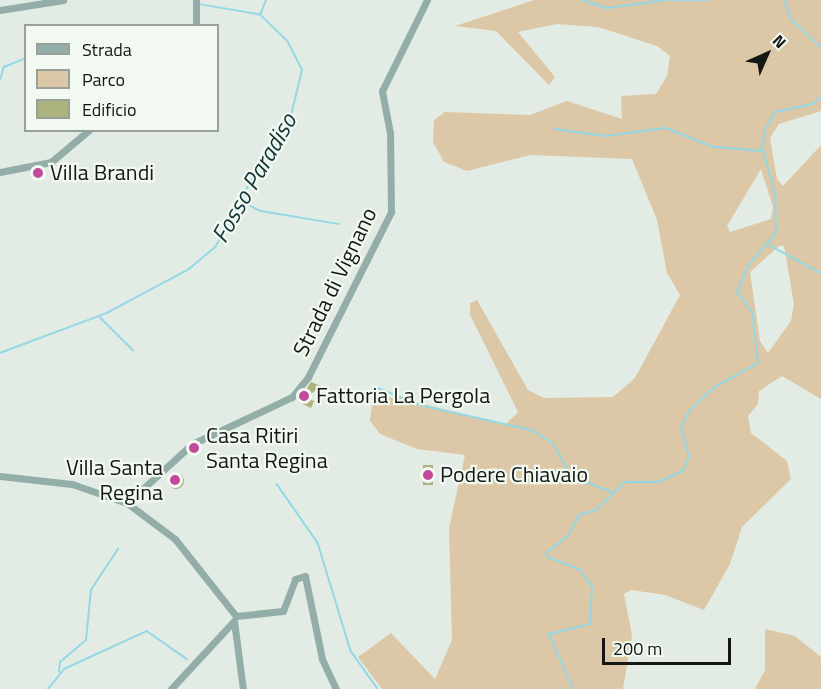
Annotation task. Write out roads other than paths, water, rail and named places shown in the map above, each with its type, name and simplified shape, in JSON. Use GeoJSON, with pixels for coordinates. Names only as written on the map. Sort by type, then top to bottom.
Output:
{"type":"FeatureCollection","features":[{"type":"Feature","properties":{"kind":"street"},"geometry":{"type":"LineString","coordinates":[[0,10],[63,0]]}},
{"type":"Feature","properties":{"kind":"street"},"geometry":{"type":"LineString","coordinates":[[196,0],[196,24]]}},
{"type":"Feature","properties":{"kind":"street","name":"Strada di Vignano"},"geometry":{"type":"LineString","coordinates":[[127,503],[190,446],[292,397],[303,385],[391,212],[390,133],[382,91],[427,0]]}},
{"type":"Feature","properties":{"kind":"street"},"geometry":{"type":"LineString","coordinates":[[0,172],[51,162],[87,132]]}},
{"type":"Feature","properties":{"kind":"street"},"geometry":{"type":"LineString","coordinates":[[0,476],[72,484],[127,503],[178,541],[218,586],[234,619],[243,689]]}},
{"type":"Feature","properties":{"kind":"street"},"geometry":{"type":"LineString","coordinates":[[171,689],[234,619],[283,611],[295,579],[304,575],[322,659],[336,689]]}},
{"type":"Feature","properties":{"kind":"waterway"},"geometry":{"type":"LineString","coordinates":[[260,15],[266,0]]}},
{"type":"Feature","properties":{"kind":"waterway"},"geometry":{"type":"LineString","coordinates":[[582,0],[607,8],[668,0]]}},
{"type":"Feature","properties":{"kind":"waterway"},"geometry":{"type":"LineString","coordinates":[[671,0],[708,0]]}},
{"type":"Feature","properties":{"kind":"waterway"},"geometry":{"type":"LineString","coordinates":[[785,0],[791,19],[821,47]]}},
{"type":"Feature","properties":{"kind":"waterway","name":"Fosso Paradiso"},"geometry":{"type":"LineString","coordinates":[[0,353],[107,313],[189,269],[216,246],[253,177],[288,128],[302,70],[288,42],[260,15],[202,5]]}},
{"type":"Feature","properties":{"kind":"waterway"},"geometry":{"type":"LineString","coordinates":[[0,80],[4,67],[24,59]]}},
{"type":"Feature","properties":{"kind":"waterway"},"geometry":{"type":"LineString","coordinates":[[573,689],[549,634],[590,624],[592,587],[580,570],[548,558],[546,553],[568,536],[579,515],[596,510],[625,482],[659,482],[683,471],[689,457],[681,428],[689,411],[715,387],[758,363],[752,312],[737,292],[748,266],[776,233],[775,194],[762,146],[765,130],[775,112],[813,104],[821,97]]}},
{"type":"Feature","properties":{"kind":"waterway"},"geometry":{"type":"LineString","coordinates":[[554,129],[606,136],[666,128],[714,147],[763,151]]}},
{"type":"Feature","properties":{"kind":"waterway"},"geometry":{"type":"LineString","coordinates":[[241,201],[261,211],[339,224]]}},
{"type":"Feature","properties":{"kind":"waterway"},"geometry":{"type":"LineString","coordinates":[[769,245],[821,273]]}},
{"type":"Feature","properties":{"kind":"waterway"},"geometry":{"type":"LineString","coordinates":[[100,317],[133,350]]}},
{"type":"Feature","properties":{"kind":"waterway"},"geometry":{"type":"LineString","coordinates":[[376,387],[420,405],[532,430],[553,443],[573,477],[612,492]]}},
{"type":"Feature","properties":{"kind":"waterway"},"geometry":{"type":"LineString","coordinates":[[277,484],[318,543],[351,651],[378,689]]}},
{"type":"Feature","properties":{"kind":"waterway"},"geometry":{"type":"LineString","coordinates":[[59,672],[60,662],[86,640],[91,590],[118,549]]}},
{"type":"Feature","properties":{"kind":"waterway"},"geometry":{"type":"LineString","coordinates":[[48,689],[64,669],[147,631],[187,659]]}},
{"type":"Feature","properties":{"kind":"place","name":"Villa Brandi"},"geometry":{"type":"Point","coordinates":[38,173]}},
{"type":"Feature","properties":{"kind":"place","name":"Fattoria La Pergola"},"geometry":{"type":"Point","coordinates":[304,396]}},
{"type":"Feature","properties":{"kind":"place","name":"Casa Ritiri Santa Regina"},"geometry":{"type":"Point","coordinates":[194,448]}},
{"type":"Feature","properties":{"kind":"place","name":"Podere Chiavaio"},"geometry":{"type":"Point","coordinates":[428,475]}},
{"type":"Feature","properties":{"kind":"place","name":"Villa Santa Regina"},"geometry":{"type":"Point","coordinates":[175,480]}}]}
